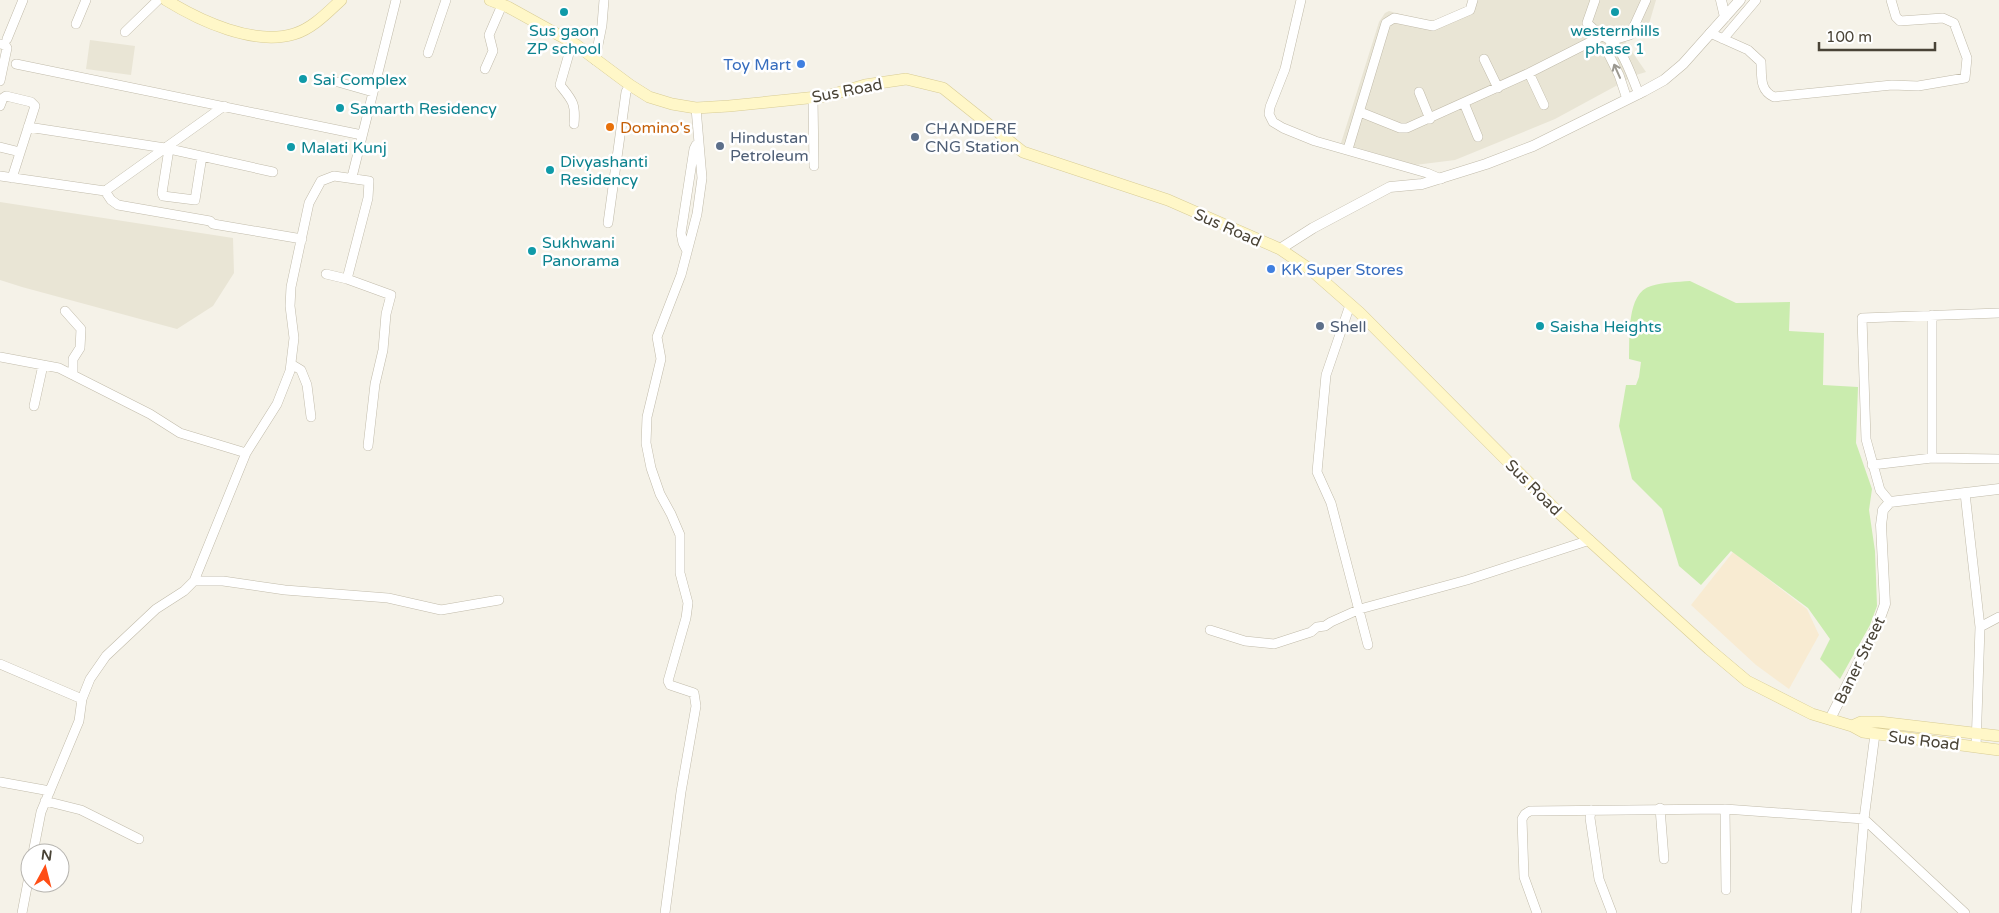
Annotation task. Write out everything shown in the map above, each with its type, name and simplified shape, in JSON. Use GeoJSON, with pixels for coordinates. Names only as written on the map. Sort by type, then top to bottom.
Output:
{"type":"FeatureCollection","features":[{"type":"Feature","properties":{"kind":"main road"},"geometry":{"type":"LineString","coordinates":[[166,0],[212,24],[247,34],[270,37],[295,34],[319,20],[341,0]]}},
{"type":"Feature","properties":{"kind":"main road","name":"Sus Road"},"geometry":{"type":"LineString","coordinates":[[494,1],[572,42],[630,85],[649,96],[672,104],[696,108],[813,98],[827,96],[864,84],[906,79],[943,88],[1024,152],[1168,200],[1280,249],[1311,270],[1350,305],[1489,441],[1559,513],[1747,681],[1812,714],[1852,726],[1863,732],[1999,750]]}},
{"type":"Feature","properties":{"kind":"main road","name":"Sus Road"},"geometry":{"type":"LineString","coordinates":[[1852,726],[1861,722],[1879,722],[1999,736]]}},
{"type":"Feature","properties":{"kind":"street"},"geometry":{"type":"LineString","coordinates":[[0,81],[7,48],[3,41],[23,0]]}},
{"type":"Feature","properties":{"kind":"street"},"geometry":{"type":"LineString","coordinates":[[76,24],[86,0]]}},
{"type":"Feature","properties":{"kind":"street"},"geometry":{"type":"LineString","coordinates":[[124,32],[158,0]]}},
{"type":"Feature","properties":{"kind":"street"},"geometry":{"type":"LineString","coordinates":[[352,177],[396,0]]}},
{"type":"Feature","properties":{"kind":"street"},"geometry":{"type":"LineString","coordinates":[[428,53],[446,0]]}},
{"type":"Feature","properties":{"kind":"street"},"geometry":{"type":"LineString","coordinates":[[595,60],[602,25],[604,0]]}},
{"type":"Feature","properties":{"kind":"street"},"geometry":{"type":"LineString","coordinates":[[1301,0],[1285,69],[1273,95],[1269,114],[1274,122],[1283,128],[1316,141],[1427,173],[1441,179]]}},
{"type":"Feature","properties":{"kind":"street"},"geometry":{"type":"LineString","coordinates":[[1348,149],[1386,23],[1394,18],[1434,26],[1469,11],[1472,8],[1473,0]]}},
{"type":"Feature","properties":{"kind":"street"},"geometry":{"type":"LineString","coordinates":[[1595,0],[1587,23],[1619,49],[1639,94]]}},
{"type":"Feature","properties":{"kind":"street"},"geometry":{"type":"LineString","coordinates":[[1610,42],[1630,35],[1646,0]]}},
{"type":"Feature","properties":{"kind":"street"},"geometry":{"type":"LineString","coordinates":[[1721,0],[1725,17]]}},
{"type":"Feature","properties":{"kind":"street"},"geometry":{"type":"LineString","coordinates":[[1280,249],[1313,228],[1390,187],[1422,184],[1441,179],[1533,146],[1639,94],[1664,80],[1683,64],[1740,0]]}},
{"type":"Feature","properties":{"kind":"street"},"geometry":{"type":"LineString","coordinates":[[1723,39],[1756,0]]}},
{"type":"Feature","properties":{"kind":"street"},"geometry":{"type":"LineString","coordinates":[[1710,33],[1748,50],[1762,62],[1760,73],[1762,85],[1768,94],[1774,97],[1892,85],[1918,86],[1965,78],[1967,58],[1954,23],[1943,18],[1900,20],[1896,17],[1891,0]]}},
{"type":"Feature","properties":{"kind":"street"},"geometry":{"type":"LineString","coordinates":[[486,69],[493,51],[489,35],[494,1]]}},
{"type":"Feature","properties":{"kind":"street"},"geometry":{"type":"LineString","coordinates":[[1360,112],[1404,129],[1498,88],[1601,36]]}},
{"type":"Feature","properties":{"kind":"street"},"geometry":{"type":"LineString","coordinates":[[572,42],[560,84],[573,101],[575,109],[574,124]]}},
{"type":"Feature","properties":{"kind":"street"},"geometry":{"type":"LineString","coordinates":[[1610,42],[1608,53],[1619,75],[1627,99]]}},
{"type":"Feature","properties":{"kind":"street"},"geometry":{"type":"LineString","coordinates":[[1484,59],[1498,88]]}},
{"type":"Feature","properties":{"kind":"street"},"geometry":{"type":"LineString","coordinates":[[16,64],[362,135]]}},
{"type":"Feature","properties":{"kind":"street"},"geometry":{"type":"LineString","coordinates":[[1529,73],[1544,105]]}},
{"type":"Feature","properties":{"kind":"street"},"geometry":{"type":"LineString","coordinates":[[338,82],[373,92]]}},
{"type":"Feature","properties":{"kind":"street"},"geometry":{"type":"LineString","coordinates":[[608,223],[626,92],[630,85]]}},
{"type":"Feature","properties":{"kind":"street"},"geometry":{"type":"LineString","coordinates":[[1419,92],[1430,119]]}},
{"type":"Feature","properties":{"kind":"street"},"geometry":{"type":"LineString","coordinates":[[0,106],[3,98],[6,96],[34,103],[35,106],[12,178]]}},
{"type":"Feature","properties":{"kind":"street"},"geometry":{"type":"LineString","coordinates":[[813,98],[814,166]]}},
{"type":"Feature","properties":{"kind":"street"},"geometry":{"type":"LineString","coordinates":[[1464,103],[1478,137]]}},
{"type":"Feature","properties":{"kind":"street"},"geometry":{"type":"LineString","coordinates":[[0,176],[105,191],[167,150],[224,106]]}},
{"type":"Feature","properties":{"kind":"street"},"geometry":{"type":"LineString","coordinates":[[664,913],[681,792],[696,706],[694,693],[673,687],[668,681],[686,618],[688,603],[680,573],[680,535],[660,494],[651,468],[646,443],[647,417],[661,360],[657,337],[681,275],[698,214],[702,178],[696,108]]}},
{"type":"Feature","properties":{"kind":"street"},"geometry":{"type":"LineString","coordinates":[[28,127],[167,150],[273,172]]}},
{"type":"Feature","properties":{"kind":"street"},"geometry":{"type":"LineString","coordinates":[[0,147],[20,152]]}},
{"type":"Feature","properties":{"kind":"street"},"geometry":{"type":"LineString","coordinates":[[167,150],[163,196],[194,200],[202,158]]}},
{"type":"Feature","properties":{"kind":"street"},"geometry":{"type":"LineString","coordinates":[[35,843],[41,812],[78,721],[82,699],[90,679],[106,656],[156,609],[184,591],[194,581],[246,453],[278,404],[291,364],[294,338],[290,306],[291,287],[309,203],[321,181],[334,176],[352,177],[369,181],[366,206],[347,279]]}},
{"type":"Feature","properties":{"kind":"street"},"geometry":{"type":"LineString","coordinates":[[105,191],[111,200],[118,205],[210,220],[213,224],[302,239]]}},
{"type":"Feature","properties":{"kind":"street"},"geometry":{"type":"LineString","coordinates":[[326,274],[347,279],[391,295],[386,314],[383,350],[375,384],[368,446]]}},
{"type":"Feature","properties":{"kind":"street"},"geometry":{"type":"LineString","coordinates":[[1350,305],[1326,375],[1317,472],[1331,503],[1368,645]]}},
{"type":"Feature","properties":{"kind":"street"},"geometry":{"type":"LineString","coordinates":[[65,311],[81,329],[80,348],[73,359],[73,375]]}},
{"type":"Feature","properties":{"kind":"street"},"geometry":{"type":"LineString","coordinates":[[1999,313],[1862,318],[1866,439],[1880,490],[1890,502],[1999,488]]}},
{"type":"Feature","properties":{"kind":"street"},"geometry":{"type":"LineString","coordinates":[[1932,315],[1932,458]]}},
{"type":"Feature","properties":{"kind":"street"},"geometry":{"type":"LineString","coordinates":[[0,357],[60,368],[143,410],[180,433],[246,453]]}},
{"type":"Feature","properties":{"kind":"street"},"geometry":{"type":"LineString","coordinates":[[291,364],[301,370],[307,385],[311,417]]}},
{"type":"Feature","properties":{"kind":"street"},"geometry":{"type":"LineString","coordinates":[[34,406],[43,365]]}},
{"type":"Feature","properties":{"kind":"street"},"geometry":{"type":"LineString","coordinates":[[1872,464],[1932,458],[1999,459]]}},
{"type":"Feature","properties":{"kind":"street"},"geometry":{"type":"LineString","coordinates":[[1965,493],[1980,628],[1976,746]]}},
{"type":"Feature","properties":{"kind":"street","name":"Baner Street"},"geometry":{"type":"LineString","coordinates":[[1830,719],[1877,626],[1885,604],[1881,526],[1883,510],[1890,502]]}},
{"type":"Feature","properties":{"kind":"street"},"geometry":{"type":"LineString","coordinates":[[1210,630],[1244,641],[1274,644],[1312,632],[1317,627],[1325,626],[1360,609],[1467,580],[1590,540]]}},
{"type":"Feature","properties":{"kind":"street"},"geometry":{"type":"LineString","coordinates":[[194,581],[223,582],[285,590],[388,598],[441,610],[499,600]]}},
{"type":"Feature","properties":{"kind":"street"},"geometry":{"type":"LineString","coordinates":[[1980,628],[1999,617]]}},
{"type":"Feature","properties":{"kind":"street"},"geometry":{"type":"LineString","coordinates":[[0,664],[82,699]]}},
{"type":"Feature","properties":{"kind":"street"},"geometry":{"type":"LineString","coordinates":[[1856,913],[1864,819],[1875,734]]}},
{"type":"Feature","properties":{"kind":"street"},"geometry":{"type":"LineString","coordinates":[[0,782],[50,790]]}},
{"type":"Feature","properties":{"kind":"street"},"geometry":{"type":"LineString","coordinates":[[45,801],[81,810],[139,838]]}},
{"type":"Feature","properties":{"kind":"street"},"geometry":{"type":"LineString","coordinates":[[1660,808],[1664,860]]}},
{"type":"Feature","properties":{"kind":"street"},"geometry":{"type":"LineString","coordinates":[[1725,808],[1726,890]]}},
{"type":"Feature","properties":{"kind":"street"},"geometry":{"type":"LineString","coordinates":[[1537,913],[1524,877],[1523,816],[1530,811],[1725,808],[1864,819],[1965,913]]}},
{"type":"Feature","properties":{"kind":"street"},"geometry":{"type":"LineString","coordinates":[[1591,810],[1590,818],[1599,879],[1612,913]]}},
{"type":"Feature","properties":{"kind":"street"},"geometry":{"type":"LineString","coordinates":[[22,913],[26,893]]}},
{"type":"Feature","properties":{"kind":"shaded area"},"geometry":{"type":"Polygon","coordinates":[[[1470,0],[1656,0],[1649,24],[1624,40],[1646,72],[1636,75],[1555,119],[1455,160],[1415,165],[1341,143],[1379,22],[1385,13],[1389,11],[1434,23],[1469,9],[1470,0]]]}},
{"type":"Feature","properties":{"kind":"shaded area"},"geometry":{"type":"Polygon","coordinates":[[[90,40],[135,46],[131,75],[86,69],[90,40]]]}},
{"type":"Feature","properties":{"kind":"shaded area"},"geometry":{"type":"Polygon","coordinates":[[[0,202],[233,238],[234,273],[213,306],[177,329],[22,287],[0,280],[0,202]]]}},
{"type":"Feature","properties":{"kind":"shaded area"},"geometry":{"type":"Polygon","coordinates":[[[1733,552],[1807,609],[1819,635],[1789,689],[1756,665],[1691,605],[1733,552]]]}},
{"type":"Feature","properties":{"kind":"green space"},"geometry":{"type":"Polygon","coordinates":[[[1690,281],[1736,303],[1790,302],[1789,331],[1824,333],[1823,385],[1858,387],[1856,443],[1872,489],[1869,510],[1875,551],[1877,606],[1870,625],[1840,679],[1820,659],[1830,639],[1808,608],[1731,551],[1701,585],[1679,566],[1662,509],[1632,479],[1619,426],[1626,385],[1636,385],[1641,362],[1629,359],[1633,307],[1637,297],[1643,290],[1651,286],[1690,281]]]}},
{"type":"Feature","properties":{"kind":"place","name":"Sus gaon ZP school"},"geometry":{"type":"Point","coordinates":[564,12]}},
{"type":"Feature","properties":{"kind":"place","name":"westernhills phase 1"},"geometry":{"type":"Point","coordinates":[1615,12]}},
{"type":"Feature","properties":{"kind":"place","name":"Toy Mart"},"geometry":{"type":"Point","coordinates":[801,64]}},
{"type":"Feature","properties":{"kind":"place","name":"Sai Complex"},"geometry":{"type":"Point","coordinates":[303,79]}},
{"type":"Feature","properties":{"kind":"place","name":"Samarth Residency"},"geometry":{"type":"Point","coordinates":[340,108]}},
{"type":"Feature","properties":{"kind":"place","name":"Domino's"},"geometry":{"type":"Point","coordinates":[610,127]}},
{"type":"Feature","properties":{"kind":"place","name":"CHANDERE CNG Station"},"geometry":{"type":"Point","coordinates":[915,137]}},
{"type":"Feature","properties":{"kind":"place","name":"Hindustan Petroleum"},"geometry":{"type":"Point","coordinates":[720,146]}},
{"type":"Feature","properties":{"kind":"place","name":"Malati Kunj"},"geometry":{"type":"Point","coordinates":[291,147]}},
{"type":"Feature","properties":{"kind":"place","name":"Divyashanti Residency"},"geometry":{"type":"Point","coordinates":[550,170]}},
{"type":"Feature","properties":{"kind":"place","name":"Sukhwani Panorama"},"geometry":{"type":"Point","coordinates":[532,251]}},
{"type":"Feature","properties":{"kind":"place","name":"KK Super Stores"},"geometry":{"type":"Point","coordinates":[1271,269]}},
{"type":"Feature","properties":{"kind":"place","name":"Shell"},"geometry":{"type":"Point","coordinates":[1320,326]}},
{"type":"Feature","properties":{"kind":"place","name":"Saisha Heights"},"geometry":{"type":"Point","coordinates":[1540,326]}}]}
